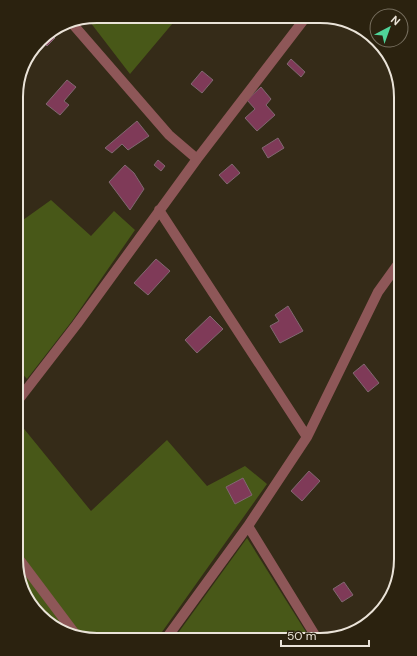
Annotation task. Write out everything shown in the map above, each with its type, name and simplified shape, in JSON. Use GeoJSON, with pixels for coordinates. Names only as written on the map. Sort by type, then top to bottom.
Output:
{"type":"FeatureCollection","features":[{"type":"Feature","properties":{"kind":"street"},"geometry":{"type":"LineString","coordinates":[[23,394],[77,324],[197,159],[301,23]]}},
{"type":"Feature","properties":{"kind":"street"},"geometry":{"type":"LineString","coordinates":[[75,26],[169,135],[197,159]]}},
{"type":"Feature","properties":{"kind":"street"},"geometry":{"type":"LineString","coordinates":[[159,210],[307,437]]}},
{"type":"Feature","properties":{"kind":"street"},"geometry":{"type":"LineString","coordinates":[[170,633],[248,526],[307,437],[378,292],[394,270]]}},
{"type":"Feature","properties":{"kind":"street"},"geometry":{"type":"LineString","coordinates":[[248,526],[314,633]]}},
{"type":"Feature","properties":{"kind":"street"},"geometry":{"type":"LineString","coordinates":[[23,564],[70,627]]}},
{"type":"Feature","properties":{"kind":"green space"},"geometry":{"type":"Polygon","coordinates":[[[91,23],[173,23],[130,74],[91,23]]]}},
{"type":"Feature","properties":{"kind":"green space"},"geometry":{"type":"Polygon","coordinates":[[[51,200],[91,236],[114,211],[135,230],[72,321],[27,379],[23,375],[23,220],[51,200]]]}},
{"type":"Feature","properties":{"kind":"green space"},"geometry":{"type":"Polygon","coordinates":[[[23,428],[91,511],[167,440],[207,486],[245,466],[267,484],[161,633],[97,633],[69,627],[52,618],[38,604],[27,583],[23,564],[23,428]]]}},
{"type":"Feature","properties":{"kind":"green space"},"geometry":{"type":"Polygon","coordinates":[[[247,538],[307,633],[178,633],[247,538]]]}},
{"type":"Feature","properties":{"kind":"building"},"geometry":{"type":"Polygon","coordinates":[[[55,38],[47,46],[45,44],[48,41],[55,38]]]}},
{"type":"Feature","properties":{"kind":"building"},"geometry":{"type":"Polygon","coordinates":[[[291,59],[305,72],[301,77],[287,64],[291,59]]]}},
{"type":"Feature","properties":{"kind":"building"},"geometry":{"type":"Polygon","coordinates":[[[202,71],[213,80],[202,93],[191,84],[202,71]]]}},
{"type":"Feature","properties":{"kind":"building"},"geometry":{"type":"Polygon","coordinates":[[[67,80],[76,87],[64,101],[69,105],[60,115],[46,104],[67,80]]]}},
{"type":"Feature","properties":{"kind":"building"},"geometry":{"type":"Polygon","coordinates":[[[261,87],[271,99],[266,105],[275,115],[257,131],[245,118],[255,109],[247,100],[261,87]]]}},
{"type":"Feature","properties":{"kind":"building"},"geometry":{"type":"Polygon","coordinates":[[[137,121],[149,136],[128,150],[122,144],[112,153],[105,148],[137,121]]]}},
{"type":"Feature","properties":{"kind":"building"},"geometry":{"type":"Polygon","coordinates":[[[278,138],[284,148],[268,158],[262,148],[278,138]]]}},
{"type":"Feature","properties":{"kind":"building"},"geometry":{"type":"Polygon","coordinates":[[[158,160],[165,166],[161,171],[154,165],[158,160]]]}},
{"type":"Feature","properties":{"kind":"building"},"geometry":{"type":"Polygon","coordinates":[[[232,164],[240,173],[227,184],[219,175],[232,164]]]}},
{"type":"Feature","properties":{"kind":"building"},"geometry":{"type":"Polygon","coordinates":[[[125,165],[134,173],[144,189],[130,210],[109,182],[125,165]]]}},
{"type":"Feature","properties":{"kind":"building"},"geometry":{"type":"Polygon","coordinates":[[[156,259],[170,271],[148,295],[134,283],[156,259]]]}},
{"type":"Feature","properties":{"kind":"building"},"geometry":{"type":"Polygon","coordinates":[[[288,306],[303,331],[280,343],[270,326],[279,321],[275,315],[288,306]]]}},
{"type":"Feature","properties":{"kind":"building"},"geometry":{"type":"Polygon","coordinates":[[[210,316],[223,329],[197,353],[185,340],[210,316]]]}},
{"type":"Feature","properties":{"kind":"building"},"geometry":{"type":"Polygon","coordinates":[[[364,364],[379,383],[368,392],[353,373],[364,364]]]}},
{"type":"Feature","properties":{"kind":"building"},"geometry":{"type":"Polygon","coordinates":[[[309,471],[320,481],[302,501],[291,491],[309,471]]]}},
{"type":"Feature","properties":{"kind":"building"},"geometry":{"type":"Polygon","coordinates":[[[243,478],[252,495],[235,504],[226,487],[243,478]]]}},
{"type":"Feature","properties":{"kind":"building"},"geometry":{"type":"Polygon","coordinates":[[[344,582],[353,595],[342,602],[333,589],[344,582]]]}}]}
